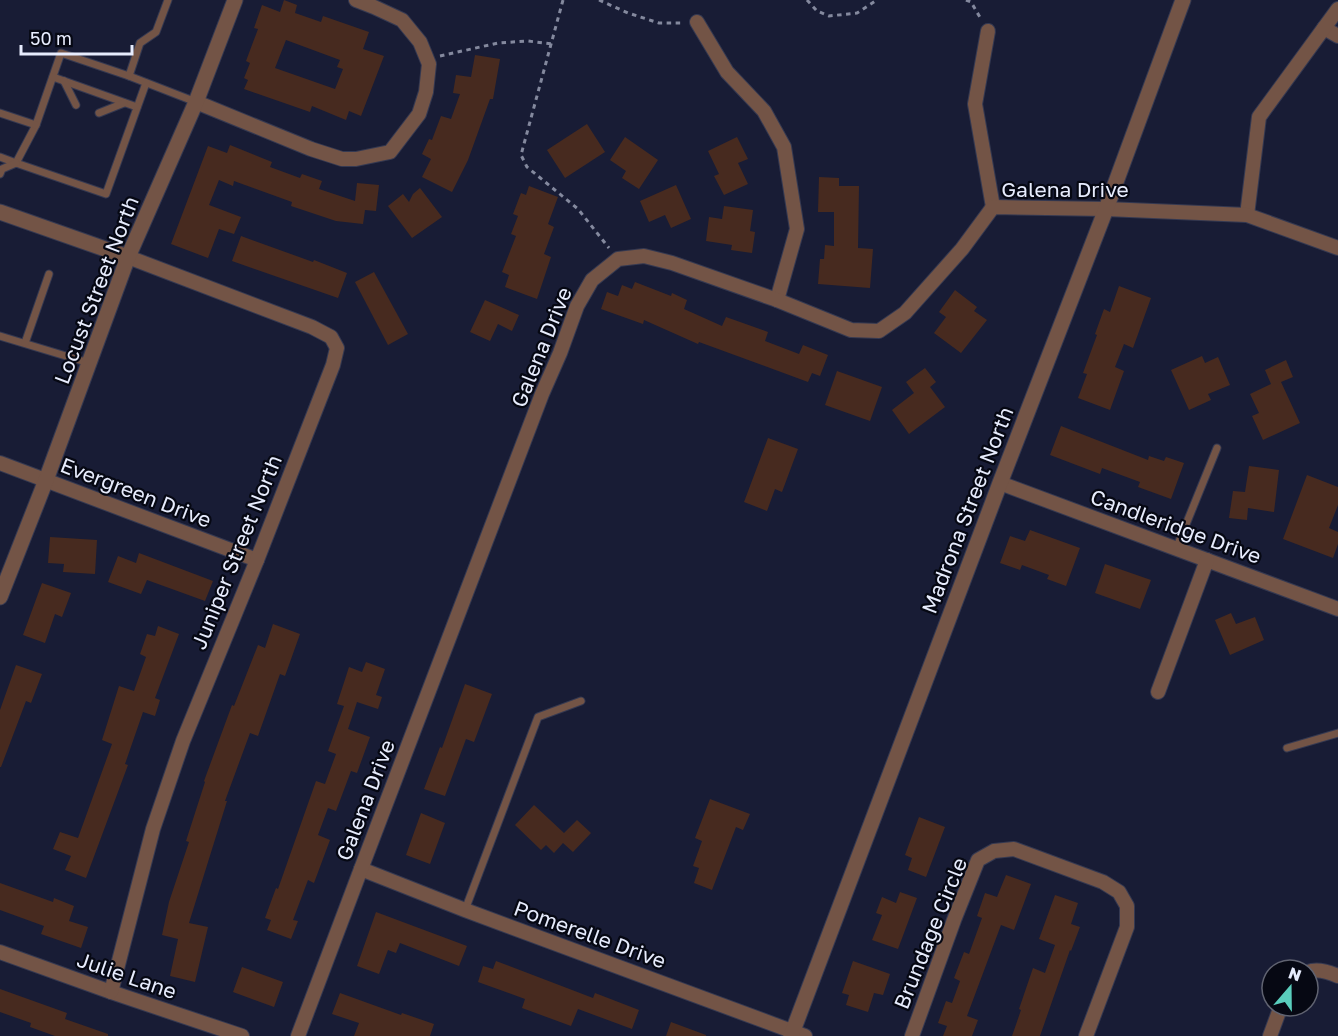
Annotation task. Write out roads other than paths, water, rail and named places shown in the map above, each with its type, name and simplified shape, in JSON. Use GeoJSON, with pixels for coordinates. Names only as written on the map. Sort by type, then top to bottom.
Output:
{"type":"FeatureCollection","features":[{"type":"Feature","properties":{"kind":"street","name":"Locust Street North"},"geometry":{"type":"LineString","coordinates":[[0,597],[46,480],[128,257],[196,102],[235,0]]}},
{"type":"Feature","properties":{"kind":"street"},"geometry":{"type":"LineString","coordinates":[[196,102],[311,149],[342,159],[356,159],[390,152],[419,114],[426,92],[429,64],[420,42],[402,20],[356,0]]}},
{"type":"Feature","properties":{"kind":"street","name":"Madrona Street North"},"geometry":{"type":"LineString","coordinates":[[796,1034],[1000,483],[1106,209],[1183,0]]}},
{"type":"Feature","properties":{"kind":"street"},"geometry":{"type":"LineString","coordinates":[[1247,215],[1259,117],[1338,9]]}},
{"type":"Feature","properties":{"kind":"street"},"geometry":{"type":"LineString","coordinates":[[697,22],[727,72],[764,111],[784,147],[797,229],[777,300]]}},
{"type":"Feature","properties":{"kind":"street"},"geometry":{"type":"LineString","coordinates":[[1324,28],[1338,36]]}},
{"type":"Feature","properties":{"kind":"street"},"geometry":{"type":"LineString","coordinates":[[988,32],[975,104],[993,207]]}},
{"type":"Feature","properties":{"kind":"street","name":"Galena Drive"},"geometry":{"type":"LineString","coordinates":[[298,1036],[576,306],[592,280],[618,259],[644,256],[672,263],[777,300],[851,330],[879,331],[904,313],[962,249],[993,207],[1247,215],[1338,248]]}},
{"type":"Feature","properties":{"kind":"street"},"geometry":{"type":"LineString","coordinates":[[0,212],[128,257]]}},
{"type":"Feature","properties":{"kind":"street","name":"Juniper Street North"},"geometry":{"type":"LineString","coordinates":[[111,992],[153,829],[183,741],[257,560],[333,365],[337,348],[331,337],[312,327],[128,257]]}},
{"type":"Feature","properties":{"kind":"street","name":"Evergreen Drive"},"geometry":{"type":"LineString","coordinates":[[0,463],[257,560]]}},
{"type":"Feature","properties":{"kind":"street","name":"Candleridge Drive"},"geometry":{"type":"LineString","coordinates":[[1000,483],[1338,609]]}},
{"type":"Feature","properties":{"kind":"street"},"geometry":{"type":"LineString","coordinates":[[1158,692],[1207,560]]}},
{"type":"Feature","properties":{"kind":"street","name":"Brundage Circle"},"geometry":{"type":"LineString","coordinates":[[912,1036],[978,860],[994,850],[1014,849],[1103,882],[1119,892],[1127,906],[1127,927],[1086,1036]]}},
{"type":"Feature","properties":{"kind":"street","name":"Pomerelle Drive"},"geometry":{"type":"LineString","coordinates":[[361,869],[796,1034]]}},
{"type":"Feature","properties":{"kind":"street","name":"Julie Lane"},"geometry":{"type":"LineString","coordinates":[[0,952],[242,1036]]}},
{"type":"Feature","properties":{"kind":"street"},"geometry":{"type":"LineString","coordinates":[[1320,971],[1338,976]]}},
{"type":"Feature","properties":{"kind":"street"},"geometry":{"type":"LineString","coordinates":[[1270,1036],[1277,1018]]}},
{"type":"Feature","properties":{"kind":"lane"},"geometry":{"type":"LineString","coordinates":[[129,76],[140,43],[156,32],[168,0]]}},
{"type":"Feature","properties":{"kind":"lane"},"geometry":{"type":"LineString","coordinates":[[0,174],[2,169],[16,163],[36,125],[61,53],[196,102]]}},
{"type":"Feature","properties":{"kind":"lane"},"geometry":{"type":"LineString","coordinates":[[52,77],[137,107]]}},
{"type":"Feature","properties":{"kind":"lane"},"geometry":{"type":"LineString","coordinates":[[64,81],[76,105]]}},
{"type":"Feature","properties":{"kind":"lane"},"geometry":{"type":"LineString","coordinates":[[0,157],[106,194],[146,83]]}},
{"type":"Feature","properties":{"kind":"lane"},"geometry":{"type":"LineString","coordinates":[[99,113],[125,103]]}},
{"type":"Feature","properties":{"kind":"lane"},"geometry":{"type":"LineString","coordinates":[[0,112],[36,125]]}},
{"type":"Feature","properties":{"kind":"lane"},"geometry":{"type":"LineString","coordinates":[[24,343],[49,274]]}},
{"type":"Feature","properties":{"kind":"lane"},"geometry":{"type":"LineString","coordinates":[[0,336],[89,363]]}},
{"type":"Feature","properties":{"kind":"lane"},"geometry":{"type":"LineString","coordinates":[[1176,549],[1216,448]]}},
{"type":"Feature","properties":{"kind":"lane"},"geometry":{"type":"LineString","coordinates":[[465,910],[538,717],[581,701]]}},
{"type":"Feature","properties":{"kind":"lane"},"geometry":{"type":"LineString","coordinates":[[1287,748],[1338,733]]}}]}
